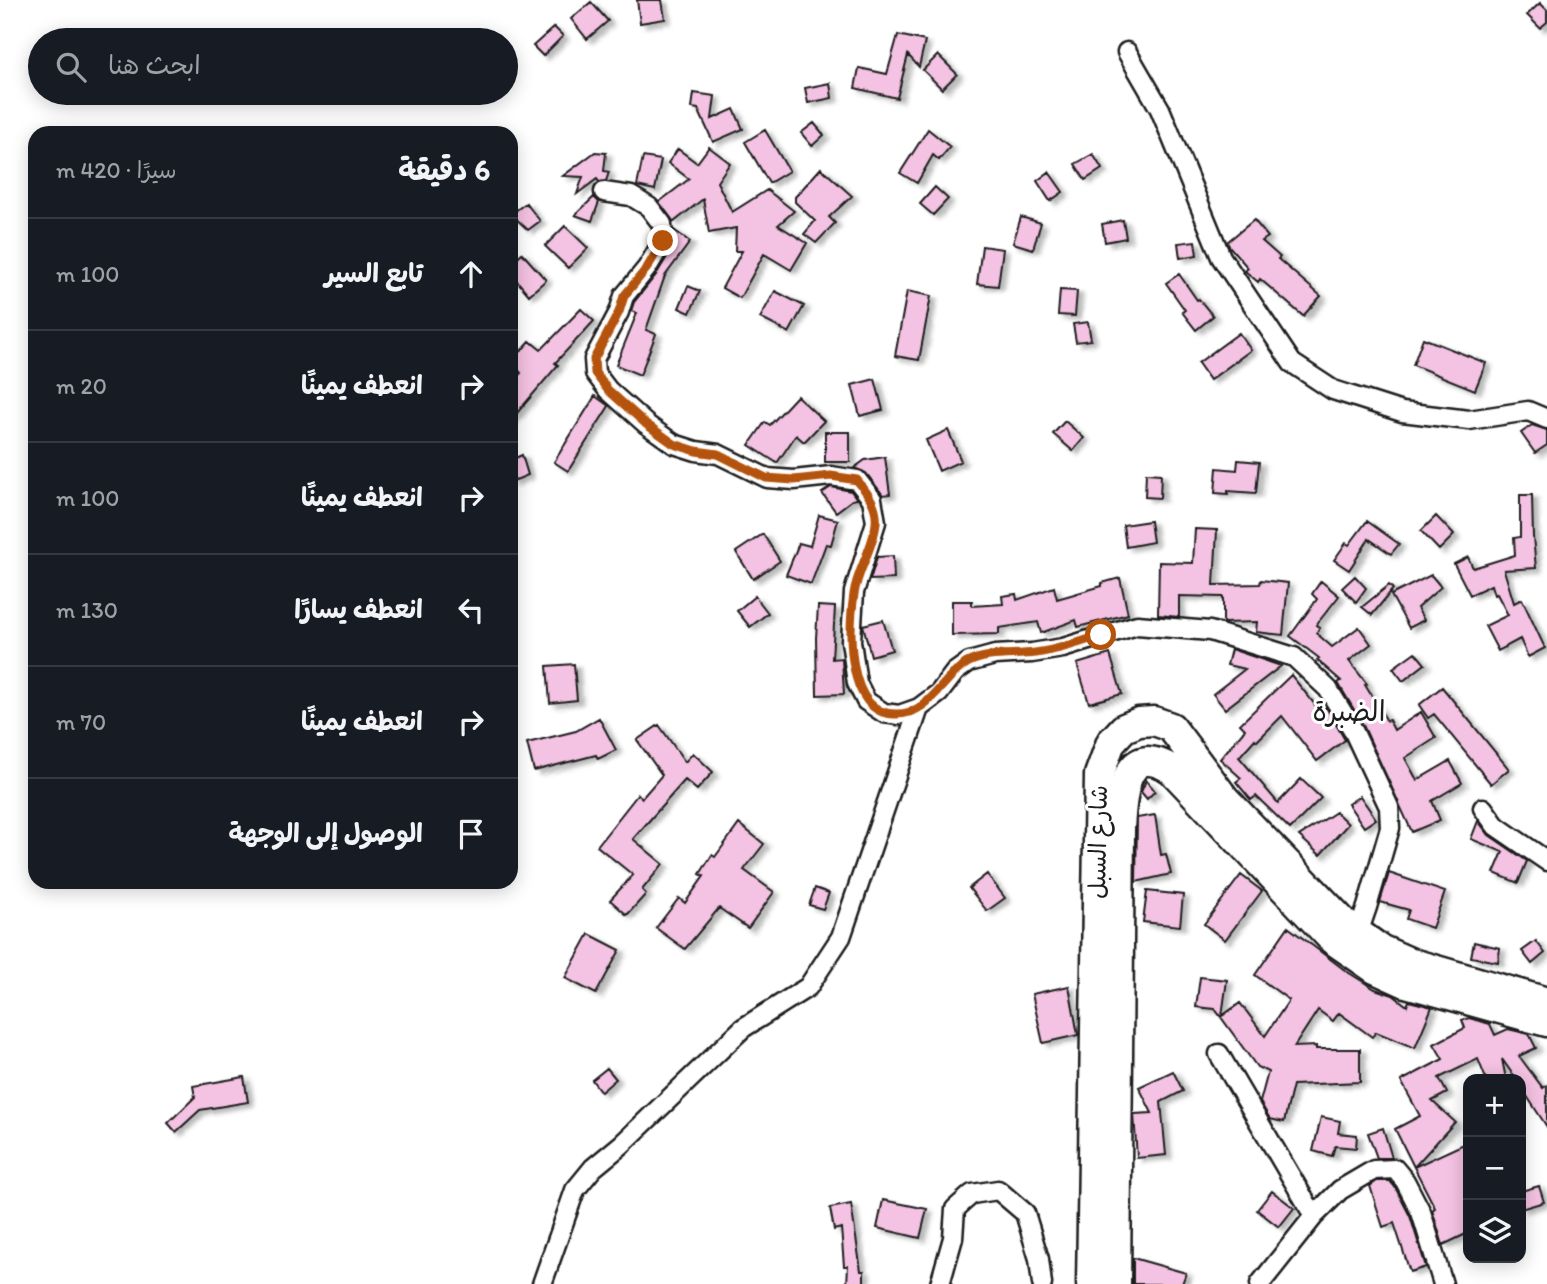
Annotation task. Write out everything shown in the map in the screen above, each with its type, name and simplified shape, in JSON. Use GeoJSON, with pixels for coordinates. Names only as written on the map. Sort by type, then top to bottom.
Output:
{"type":"FeatureCollection","features":[{"type":"Feature","properties":{"kind":"main road","name":"شارع السبل"},"geometry":{"type":"LineString","coordinates":[[1091,1284],[1099,775],[1111,742],[1124,729],[1139,722],[1154,721],[1171,727],[1225,799],[1344,923],[1354,943],[1375,969],[1406,983],[1547,1022]]}},
{"type":"Feature","properties":{"kind":"main road","name":"شارع السبل"},"geometry":{"type":"LineString","coordinates":[[1116,1284],[1120,829],[1122,795],[1136,765],[1145,760],[1159,762],[1171,769],[1324,931],[1412,962],[1547,1002]]}},
{"type":"Feature","properties":{"kind":"street"},"geometry":{"type":"LineString","coordinates":[[1127,52],[1160,109],[1221,257],[1292,363],[1333,390],[1402,412],[1469,420],[1528,411],[1547,419]]}},
{"type":"Feature","properties":{"kind":"street"},"geometry":{"type":"LineString","coordinates":[[604,191],[631,196],[649,207],[662,224],[663,241],[647,268],[624,296],[619,312],[594,359],[595,373],[608,390],[646,424],[674,444],[718,454],[766,478],[794,480],[831,476],[857,480],[872,499],[876,522],[854,592],[851,641],[857,682],[866,701],[884,713],[899,715],[919,708],[939,693],[955,672],[969,662],[995,655],[1063,648],[1137,625],[1210,631],[1294,657],[1328,689],[1352,728],[1389,807],[1390,828],[1354,943]]}},
{"type":"Feature","properties":{"kind":"street"},"geometry":{"type":"LineString","coordinates":[[542,1284],[575,1190],[593,1168],[743,1028],[808,987],[824,966],[841,937],[919,708]]}},
{"type":"Feature","properties":{"kind":"street"},"geometry":{"type":"LineString","coordinates":[[1483,808],[1496,826],[1547,861]]}},
{"type":"Feature","properties":{"kind":"street"},"geometry":{"type":"LineString","coordinates":[[1219,1054],[1314,1216]]}},
{"type":"Feature","properties":{"kind":"street"},"geometry":{"type":"LineString","coordinates":[[1260,1284],[1314,1216],[1340,1191],[1374,1170],[1395,1169],[1405,1181],[1421,1212],[1443,1284]]}},
{"type":"Feature","properties":{"kind":"street"},"geometry":{"type":"LineString","coordinates":[[940,1284],[953,1238],[955,1209],[972,1194],[998,1190],[1025,1213],[1042,1284]]}},
{"type":"Feature","properties":{"kind":"building"},"geometry":{"type":"Polygon","coordinates":[[[637,0],[662,0],[665,19],[640,23],[637,0]]]}},
{"type":"Feature","properties":{"kind":"building"},"geometry":{"type":"Polygon","coordinates":[[[591,2],[608,21],[587,39],[571,19],[591,2]]]}},
{"type":"Feature","properties":{"kind":"building"},"geometry":{"type":"Polygon","coordinates":[[[1540,3],[1547,10],[1547,22],[1540,28],[1527,15],[1540,3]]]}},
{"type":"Feature","properties":{"kind":"building"},"geometry":{"type":"Polygon","coordinates":[[[554,27],[563,36],[543,56],[533,46],[554,27]]]}},
{"type":"Feature","properties":{"kind":"building"},"geometry":{"type":"Polygon","coordinates":[[[898,35],[925,41],[919,67],[908,55],[897,98],[855,88],[859,68],[887,74],[898,35]]]}},
{"type":"Feature","properties":{"kind":"building"},"geometry":{"type":"Polygon","coordinates":[[[938,55],[957,74],[942,89],[923,70],[938,55]]]}},
{"type":"Feature","properties":{"kind":"building"},"geometry":{"type":"Polygon","coordinates":[[[830,83],[832,98],[808,103],[805,88],[830,83]]]}},
{"type":"Feature","properties":{"kind":"building"},"geometry":{"type":"Polygon","coordinates":[[[694,93],[715,96],[712,119],[734,109],[743,129],[713,142],[698,109],[692,108],[694,93]]]}},
{"type":"Feature","properties":{"kind":"building"},"geometry":{"type":"Polygon","coordinates":[[[814,123],[824,135],[812,146],[801,133],[814,123]]]}},
{"type":"Feature","properties":{"kind":"building"},"geometry":{"type":"Polygon","coordinates":[[[928,129],[950,147],[939,160],[933,155],[917,183],[900,173],[928,129]]]}},
{"type":"Feature","properties":{"kind":"building"},"geometry":{"type":"Polygon","coordinates":[[[765,130],[789,171],[769,183],[745,142],[765,130]]]}},
{"type":"Feature","properties":{"kind":"building"},"geometry":{"type":"Polygon","coordinates":[[[709,147],[730,163],[717,182],[732,212],[767,190],[794,211],[778,225],[807,243],[791,270],[764,254],[740,298],[722,288],[742,251],[735,251],[736,228],[709,233],[703,199],[674,222],[659,202],[689,179],[668,163],[678,149],[697,163],[709,147]]]}},
{"type":"Feature","properties":{"kind":"building"},"geometry":{"type":"Polygon","coordinates":[[[595,152],[606,153],[604,171],[609,172],[606,181],[599,182],[597,179],[577,194],[583,177],[563,176],[595,152]]]}},
{"type":"Feature","properties":{"kind":"building"},"geometry":{"type":"Polygon","coordinates":[[[1093,154],[1102,169],[1085,180],[1075,164],[1093,154]]]}},
{"type":"Feature","properties":{"kind":"building"},"geometry":{"type":"Polygon","coordinates":[[[643,157],[661,160],[655,190],[637,186],[643,157]]]}},
{"type":"Feature","properties":{"kind":"building"},"geometry":{"type":"Polygon","coordinates":[[[821,168],[852,196],[829,217],[835,223],[816,243],[804,234],[815,221],[795,202],[795,197],[821,168]]]}},
{"type":"Feature","properties":{"kind":"building"},"geometry":{"type":"Polygon","coordinates":[[[1049,172],[1063,192],[1050,201],[1037,181],[1049,172]]]}},
{"type":"Feature","properties":{"kind":"building"},"geometry":{"type":"Polygon","coordinates":[[[935,187],[948,199],[933,215],[920,204],[935,187]]]}},
{"type":"Feature","properties":{"kind":"building"},"geometry":{"type":"Polygon","coordinates":[[[594,197],[599,202],[592,221],[575,215],[594,197]]]}},
{"type":"Feature","properties":{"kind":"building"},"geometry":{"type":"Polygon","coordinates":[[[526,203],[540,221],[528,230],[518,221],[518,209],[526,203]]]}},
{"type":"Feature","properties":{"kind":"building"},"geometry":{"type":"Polygon","coordinates":[[[1021,217],[1041,223],[1033,249],[1013,243],[1021,217]]]}},
{"type":"Feature","properties":{"kind":"building"},"geometry":{"type":"Polygon","coordinates":[[[1123,220],[1126,238],[1105,242],[1102,224],[1123,220]]]}},
{"type":"Feature","properties":{"kind":"building"},"geometry":{"type":"Polygon","coordinates":[[[1254,220],[1268,237],[1262,241],[1280,257],[1278,259],[1321,296],[1303,316],[1260,279],[1258,282],[1245,271],[1248,268],[1229,246],[1227,242],[1254,220]]]}},
{"type":"Feature","properties":{"kind":"building"},"geometry":{"type":"Polygon","coordinates":[[[565,226],[588,248],[568,268],[545,246],[565,226]]]}},
{"type":"Feature","properties":{"kind":"building"},"geometry":{"type":"Polygon","coordinates":[[[674,230],[690,242],[665,276],[646,330],[656,334],[640,375],[616,365],[637,313],[631,311],[634,302],[656,275],[673,247],[674,230]]]}},
{"type":"Feature","properties":{"kind":"building"},"geometry":{"type":"Polygon","coordinates":[[[1195,241],[1197,255],[1180,258],[1178,243],[1195,241]]]}},
{"type":"Feature","properties":{"kind":"building"},"geometry":{"type":"Polygon","coordinates":[[[982,246],[1003,249],[998,286],[977,284],[982,246]]]}},
{"type":"Feature","properties":{"kind":"building"},"geometry":{"type":"Polygon","coordinates":[[[522,253],[546,280],[529,295],[518,282],[518,257],[522,253]]]}},
{"type":"Feature","properties":{"kind":"building"},"geometry":{"type":"Polygon","coordinates":[[[1179,274],[1197,300],[1199,299],[1213,316],[1196,330],[1182,312],[1185,310],[1166,283],[1179,274]]]}},
{"type":"Feature","properties":{"kind":"building"},"geometry":{"type":"Polygon","coordinates":[[[688,286],[700,291],[690,313],[679,308],[688,286]]]}},
{"type":"Feature","properties":{"kind":"building"},"geometry":{"type":"Polygon","coordinates":[[[1060,290],[1077,291],[1075,316],[1058,315],[1060,290]]]}},
{"type":"Feature","properties":{"kind":"building"},"geometry":{"type":"Polygon","coordinates":[[[775,291],[804,306],[789,333],[760,318],[775,291]]]}},
{"type":"Feature","properties":{"kind":"building"},"geometry":{"type":"Polygon","coordinates":[[[907,291],[931,296],[919,360],[895,356],[907,291]]]}},
{"type":"Feature","properties":{"kind":"building"},"geometry":{"type":"Polygon","coordinates":[[[581,309],[594,321],[555,363],[558,365],[518,412],[518,376],[521,373],[518,370],[518,354],[530,341],[541,350],[581,309]]]}},
{"type":"Feature","properties":{"kind":"building"},"geometry":{"type":"Polygon","coordinates":[[[1088,322],[1091,340],[1076,342],[1073,324],[1088,322]]]}},
{"type":"Feature","properties":{"kind":"building"},"geometry":{"type":"Polygon","coordinates":[[[1239,333],[1251,350],[1210,380],[1198,363],[1239,333]]]}},
{"type":"Feature","properties":{"kind":"building"},"geometry":{"type":"Polygon","coordinates":[[[1423,338],[1486,363],[1475,390],[1413,365],[1423,338]]]}},
{"type":"Feature","properties":{"kind":"building"},"geometry":{"type":"Polygon","coordinates":[[[875,379],[883,410],[860,416],[852,385],[875,379]]]}},
{"type":"Feature","properties":{"kind":"building"},"geometry":{"type":"Polygon","coordinates":[[[595,396],[609,406],[568,471],[554,462],[595,396]]]}},
{"type":"Feature","properties":{"kind":"building"},"geometry":{"type":"Polygon","coordinates":[[[797,396],[824,421],[804,442],[796,435],[777,463],[749,445],[765,422],[770,425],[797,396]]]}},
{"type":"Feature","properties":{"kind":"building"},"geometry":{"type":"Polygon","coordinates":[[[1065,421],[1084,438],[1073,451],[1053,434],[1065,421]]]}},
{"type":"Feature","properties":{"kind":"building"},"geometry":{"type":"Polygon","coordinates":[[[1532,425],[1547,430],[1547,445],[1535,453],[1521,433],[1532,425]]]}},
{"type":"Feature","properties":{"kind":"building"},"geometry":{"type":"Polygon","coordinates":[[[948,430],[961,461],[939,471],[926,440],[948,430]]]}},
{"type":"Feature","properties":{"kind":"building"},"geometry":{"type":"Polygon","coordinates":[[[825,432],[850,432],[850,462],[825,462],[825,432]]]}},
{"type":"Feature","properties":{"kind":"building"},"geometry":{"type":"Polygon","coordinates":[[[522,455],[528,475],[518,479],[518,457],[522,455]]]}},
{"type":"Feature","properties":{"kind":"building"},"geometry":{"type":"Polygon","coordinates":[[[885,457],[890,494],[883,495],[866,473],[854,468],[865,460],[885,457]]]}},
{"type":"Feature","properties":{"kind":"building"},"geometry":{"type":"Polygon","coordinates":[[[1238,460],[1259,462],[1256,493],[1215,493],[1217,468],[1237,470],[1238,460]]]}},
{"type":"Feature","properties":{"kind":"building"},"geometry":{"type":"Polygon","coordinates":[[[1146,473],[1161,474],[1160,498],[1145,497],[1146,473]]]}},
{"type":"Feature","properties":{"kind":"building"},"geometry":{"type":"Polygon","coordinates":[[[831,487],[851,491],[857,499],[836,512],[822,493],[831,487]]]}},
{"type":"Feature","properties":{"kind":"building"},"geometry":{"type":"Polygon","coordinates":[[[1520,495],[1532,495],[1536,568],[1504,570],[1514,603],[1522,599],[1545,648],[1528,657],[1520,639],[1498,651],[1485,626],[1508,615],[1497,594],[1494,595],[1491,585],[1470,595],[1454,564],[1468,557],[1473,568],[1515,555],[1514,538],[1520,537],[1520,495]]]}},
{"type":"Feature","properties":{"kind":"building"},"geometry":{"type":"Polygon","coordinates":[[[819,515],[838,520],[831,545],[826,544],[811,584],[786,575],[799,543],[810,546],[819,515]]]}},
{"type":"Feature","properties":{"kind":"building"},"geometry":{"type":"Polygon","coordinates":[[[1436,516],[1454,535],[1439,550],[1421,531],[1436,516]]]}},
{"type":"Feature","properties":{"kind":"building"},"geometry":{"type":"Polygon","coordinates":[[[1150,521],[1153,542],[1126,547],[1123,525],[1150,521]]]}},
{"type":"Feature","properties":{"kind":"building"},"geometry":{"type":"Polygon","coordinates":[[[1367,521],[1399,544],[1391,554],[1369,539],[1349,570],[1334,560],[1367,521]]]}},
{"type":"Feature","properties":{"kind":"building"},"geometry":{"type":"Polygon","coordinates":[[[1195,529],[1217,530],[1214,585],[1260,584],[1261,580],[1288,583],[1283,635],[1256,632],[1257,622],[1223,623],[1223,597],[1179,596],[1179,617],[1158,615],[1159,562],[1193,563],[1195,529]]]}},
{"type":"Feature","properties":{"kind":"building"},"geometry":{"type":"Polygon","coordinates":[[[763,534],[780,561],[753,579],[736,552],[763,534]]]}},
{"type":"Feature","properties":{"kind":"building"},"geometry":{"type":"Polygon","coordinates":[[[893,556],[894,579],[870,580],[877,557],[893,556]]]}},
{"type":"Feature","properties":{"kind":"building"},"geometry":{"type":"Polygon","coordinates":[[[1431,575],[1441,587],[1417,608],[1424,620],[1409,628],[1391,595],[1431,575]]]}},
{"type":"Feature","properties":{"kind":"building"},"geometry":{"type":"Polygon","coordinates":[[[1355,576],[1366,588],[1356,602],[1342,588],[1355,576]]]}},
{"type":"Feature","properties":{"kind":"building"},"geometry":{"type":"Polygon","coordinates":[[[1120,578],[1128,614],[1078,627],[1076,620],[1041,633],[1038,622],[999,628],[999,634],[952,635],[952,601],[972,601],[972,606],[1003,604],[1002,596],[1016,594],[1017,600],[1054,587],[1057,599],[1120,578]]]}},
{"type":"Feature","properties":{"kind":"building"},"geometry":{"type":"Polygon","coordinates":[[[1321,581],[1339,596],[1316,625],[1320,628],[1316,633],[1332,647],[1359,627],[1371,644],[1349,661],[1367,684],[1365,685],[1387,721],[1389,720],[1394,730],[1421,712],[1436,738],[1405,758],[1417,780],[1450,761],[1462,783],[1432,801],[1440,820],[1412,832],[1362,723],[1338,683],[1341,681],[1317,660],[1319,658],[1290,636],[1317,599],[1312,594],[1321,581]]]}},
{"type":"Feature","properties":{"kind":"building"},"geometry":{"type":"Polygon","coordinates":[[[1389,585],[1393,589],[1372,615],[1362,607],[1389,585]]]}},
{"type":"Feature","properties":{"kind":"building"},"geometry":{"type":"Polygon","coordinates":[[[755,596],[768,613],[750,627],[737,611],[755,596]]]}},
{"type":"Feature","properties":{"kind":"building"},"geometry":{"type":"Polygon","coordinates":[[[818,606],[835,607],[832,659],[842,658],[844,694],[817,695],[818,606]]]}},
{"type":"Feature","properties":{"kind":"building"},"geometry":{"type":"Polygon","coordinates":[[[883,620],[892,650],[871,656],[863,625],[883,620]]]}},
{"type":"Feature","properties":{"kind":"building"},"geometry":{"type":"Polygon","coordinates":[[[1231,649],[1281,666],[1225,709],[1213,694],[1245,669],[1227,665],[1231,649]]]}},
{"type":"Feature","properties":{"kind":"building"},"geometry":{"type":"Polygon","coordinates":[[[1415,652],[1425,664],[1403,681],[1393,668],[1415,652]]]}},
{"type":"Feature","properties":{"kind":"building"},"geometry":{"type":"Polygon","coordinates":[[[1110,654],[1122,694],[1089,703],[1077,664],[1110,654]]]}},
{"type":"Feature","properties":{"kind":"building"},"geometry":{"type":"Polygon","coordinates":[[[574,664],[577,700],[550,703],[547,666],[574,664]]]}},
{"type":"Feature","properties":{"kind":"building"},"geometry":{"type":"Polygon","coordinates":[[[1291,675],[1320,711],[1326,707],[1345,740],[1317,761],[1282,716],[1239,757],[1278,803],[1301,779],[1321,798],[1290,829],[1256,796],[1251,800],[1236,782],[1241,778],[1220,759],[1245,729],[1240,724],[1291,675]]]}},
{"type":"Feature","properties":{"kind":"building"},"geometry":{"type":"Polygon","coordinates":[[[1442,687],[1509,769],[1491,784],[1434,714],[1428,718],[1419,705],[1442,687]]]}},
{"type":"Feature","properties":{"kind":"building"},"geometry":{"type":"Polygon","coordinates":[[[599,718],[616,750],[598,759],[596,755],[534,771],[527,743],[576,731],[599,718]]]}},
{"type":"Feature","properties":{"kind":"building"},"geometry":{"type":"Polygon","coordinates":[[[659,725],[685,762],[693,753],[713,772],[697,790],[685,780],[633,839],[663,864],[642,890],[646,894],[627,915],[610,900],[633,875],[597,846],[638,794],[642,798],[662,775],[637,740],[659,725]]]}},
{"type":"Feature","properties":{"kind":"building"},"geometry":{"type":"Polygon","coordinates":[[[1146,780],[1155,791],[1147,799],[1141,792],[1146,780]]]}},
{"type":"Feature","properties":{"kind":"building"},"geometry":{"type":"Polygon","coordinates":[[[1360,796],[1376,819],[1364,827],[1348,804],[1360,796]]]}},
{"type":"Feature","properties":{"kind":"building"},"geometry":{"type":"Polygon","coordinates":[[[1336,812],[1348,824],[1320,855],[1299,836],[1336,812]]]}},
{"type":"Feature","properties":{"kind":"building"},"geometry":{"type":"Polygon","coordinates":[[[1155,815],[1161,855],[1166,854],[1171,874],[1136,882],[1137,818],[1155,815]]]}},
{"type":"Feature","properties":{"kind":"building"},"geometry":{"type":"Polygon","coordinates":[[[1478,821],[1489,835],[1527,861],[1518,883],[1494,873],[1503,852],[1471,839],[1478,821]]]}},
{"type":"Feature","properties":{"kind":"building"},"geometry":{"type":"Polygon","coordinates":[[[739,824],[764,844],[744,870],[774,892],[748,928],[719,908],[685,949],[656,928],[679,898],[685,903],[704,876],[700,874],[712,855],[715,857],[739,824]]]}},
{"type":"Feature","properties":{"kind":"building"},"geometry":{"type":"Polygon","coordinates":[[[1389,873],[1445,892],[1432,928],[1406,919],[1409,910],[1380,902],[1389,873]]]}},
{"type":"Feature","properties":{"kind":"building"},"geometry":{"type":"Polygon","coordinates":[[[987,874],[1005,898],[987,911],[969,888],[987,874]]]}},
{"type":"Feature","properties":{"kind":"building"},"geometry":{"type":"Polygon","coordinates":[[[1241,875],[1262,891],[1225,940],[1204,924],[1241,875]]]}},
{"type":"Feature","properties":{"kind":"building"},"geometry":{"type":"Polygon","coordinates":[[[815,888],[829,893],[823,909],[809,905],[815,888]]]}},
{"type":"Feature","properties":{"kind":"building"},"geometry":{"type":"Polygon","coordinates":[[[1147,891],[1183,895],[1180,926],[1143,922],[1147,891]]]}},
{"type":"Feature","properties":{"kind":"building"},"geometry":{"type":"Polygon","coordinates":[[[1288,927],[1346,971],[1375,989],[1393,995],[1407,1006],[1409,1001],[1432,1007],[1415,1048],[1376,1032],[1372,1037],[1339,1013],[1333,1021],[1318,1010],[1294,1047],[1360,1049],[1360,1082],[1293,1085],[1284,1122],[1270,1119],[1260,1102],[1268,1072],[1257,1067],[1215,1009],[1196,1007],[1200,977],[1227,980],[1222,1016],[1240,1003],[1265,1036],[1289,1000],[1255,975],[1288,927]]]}},
{"type":"Feature","properties":{"kind":"building"},"geometry":{"type":"Polygon","coordinates":[[[589,934],[620,950],[596,994],[565,978],[589,934]]]}},
{"type":"Feature","properties":{"kind":"building"},"geometry":{"type":"Polygon","coordinates":[[[1536,941],[1545,953],[1532,964],[1522,951],[1536,941]]]}},
{"type":"Feature","properties":{"kind":"building"},"geometry":{"type":"Polygon","coordinates":[[[1474,942],[1500,948],[1498,962],[1471,957],[1474,942]]]}},
{"type":"Feature","properties":{"kind":"building"},"geometry":{"type":"Polygon","coordinates":[[[1069,986],[1078,1035],[1043,1043],[1032,994],[1069,986]]]}},
{"type":"Feature","properties":{"kind":"building"},"geometry":{"type":"Polygon","coordinates":[[[1469,1018],[1490,1024],[1495,1035],[1508,1029],[1529,1034],[1536,1048],[1519,1056],[1543,1088],[1547,1085],[1547,1127],[1526,1095],[1526,1074],[1512,1074],[1502,1059],[1505,1074],[1484,1074],[1478,1059],[1439,1078],[1447,1093],[1432,1101],[1455,1122],[1414,1167],[1395,1129],[1420,1116],[1401,1081],[1443,1059],[1434,1044],[1465,1028],[1462,1020],[1469,1018]]]}},
{"type":"Feature","properties":{"kind":"building"},"geometry":{"type":"Polygon","coordinates":[[[607,1068],[616,1079],[601,1092],[592,1080],[607,1068]]]}},
{"type":"Feature","properties":{"kind":"building"},"geometry":{"type":"Polygon","coordinates":[[[1173,1071],[1183,1091],[1161,1102],[1166,1155],[1137,1158],[1134,1114],[1152,1113],[1139,1087],[1173,1071]]]}},
{"type":"Feature","properties":{"kind":"building"},"geometry":{"type":"Polygon","coordinates":[[[244,1077],[248,1102],[200,1110],[176,1132],[168,1123],[195,1097],[193,1086],[244,1077]]]}},
{"type":"Feature","properties":{"kind":"building"},"geometry":{"type":"Polygon","coordinates":[[[1321,1117],[1340,1121],[1338,1133],[1357,1135],[1356,1148],[1335,1146],[1332,1156],[1313,1151],[1321,1117]]]}},
{"type":"Feature","properties":{"kind":"building"},"geometry":{"type":"Polygon","coordinates":[[[1383,1128],[1392,1158],[1377,1158],[1368,1133],[1383,1128]]]}},
{"type":"Feature","properties":{"kind":"building"},"geometry":{"type":"Polygon","coordinates":[[[1463,1144],[1463,1235],[1443,1245],[1432,1210],[1435,1208],[1414,1167],[1463,1144]]]}},
{"type":"Feature","properties":{"kind":"building"},"geometry":{"type":"Polygon","coordinates":[[[1377,1181],[1390,1181],[1395,1187],[1410,1216],[1426,1267],[1410,1272],[1394,1223],[1383,1227],[1370,1186],[1377,1181]]]}},
{"type":"Feature","properties":{"kind":"building"},"geometry":{"type":"Polygon","coordinates":[[[1539,1186],[1544,1202],[1526,1207],[1526,1190],[1539,1186]]]}},
{"type":"Feature","properties":{"kind":"building"},"geometry":{"type":"Polygon","coordinates":[[[1272,1191],[1294,1208],[1279,1227],[1257,1210],[1272,1191]]]}},
{"type":"Feature","properties":{"kind":"building"},"geometry":{"type":"Polygon","coordinates":[[[883,1200],[927,1209],[920,1238],[877,1228],[883,1200]]]}},
{"type":"Feature","properties":{"kind":"building"},"geometry":{"type":"Polygon","coordinates":[[[851,1204],[864,1284],[847,1284],[848,1266],[844,1266],[841,1228],[834,1230],[830,1208],[851,1204]]]}},
{"type":"Feature","properties":{"kind":"building"},"geometry":{"type":"Polygon","coordinates":[[[1133,1258],[1186,1273],[1182,1284],[1133,1284],[1133,1258]]]}},
{"type":"Feature","properties":{"kind":"district","name":"الضبرة"},"geometry":{"type":"Point","coordinates":[1349,711]}},
{"type":"Feature","properties":{"kind":"route"},"geometry":{"type":"LineString","coordinates":[[663,241],[647,268],[624,296],[619,312],[594,359],[595,373],[608,390],[646,424],[674,444],[718,454],[766,478],[794,480],[831,476],[857,480],[872,499],[876,522],[854,592],[851,641],[857,682],[866,701],[884,713],[899,715],[919,708],[939,693],[955,672],[969,662],[995,655],[1063,648],[1101,635]]}}]}
